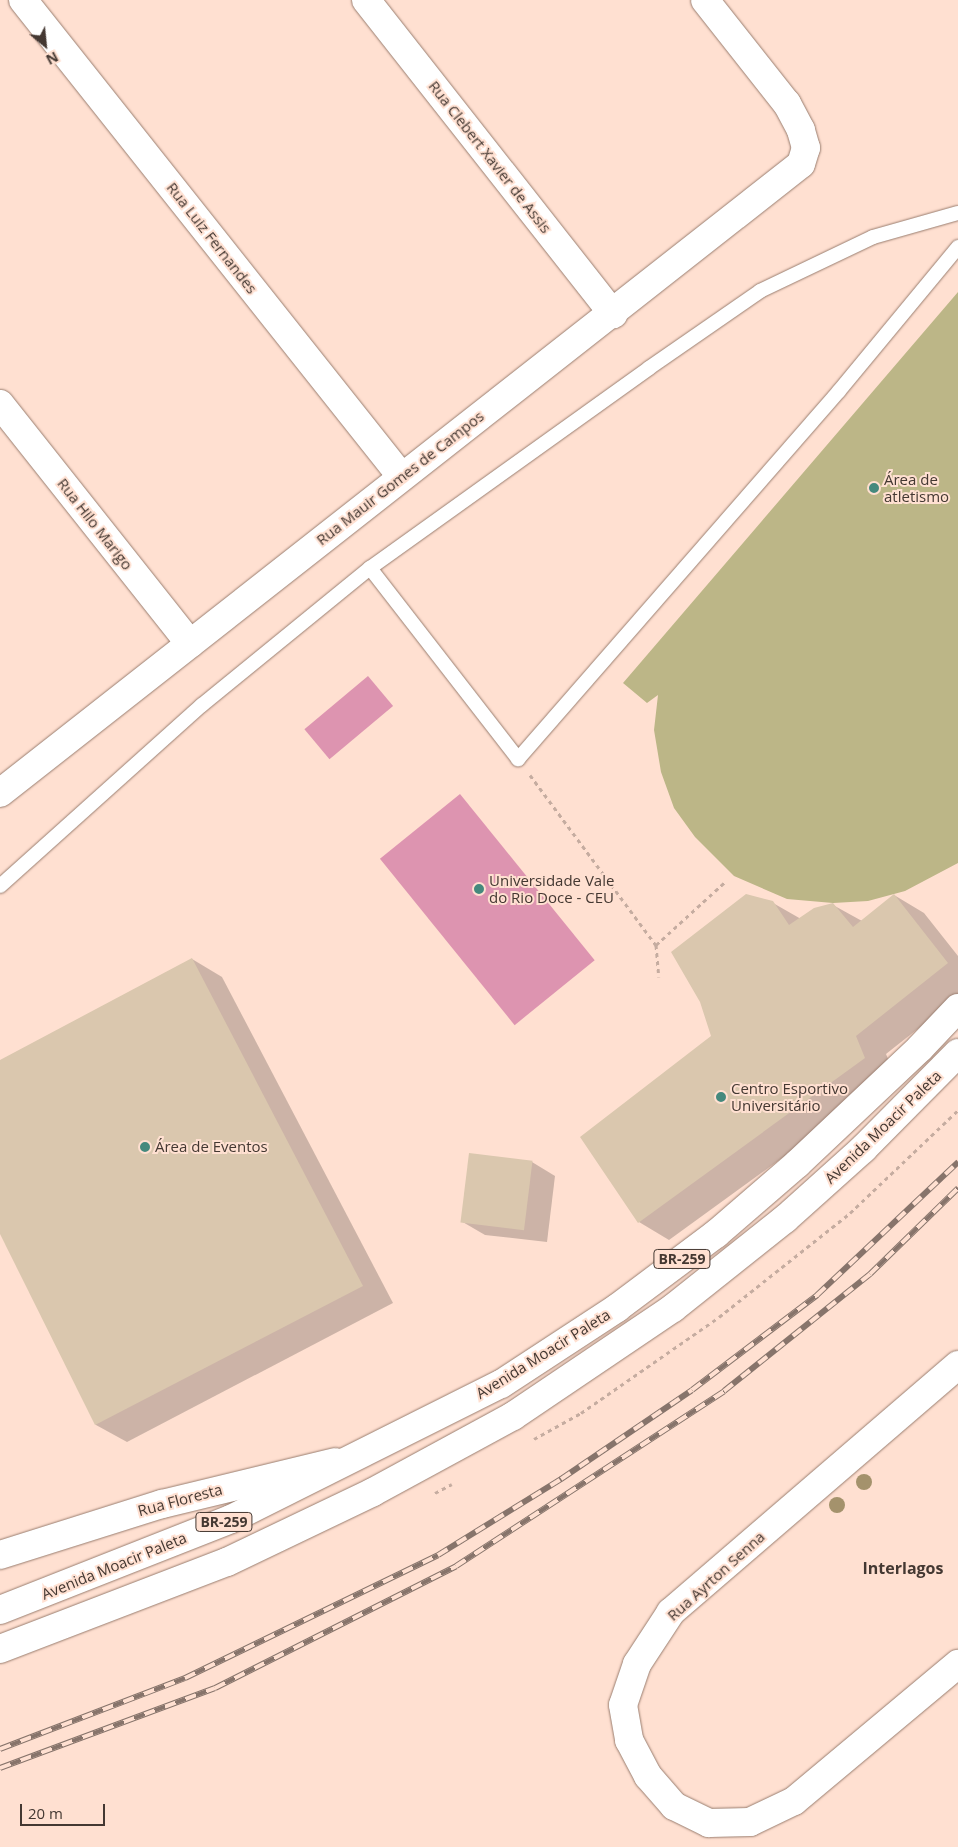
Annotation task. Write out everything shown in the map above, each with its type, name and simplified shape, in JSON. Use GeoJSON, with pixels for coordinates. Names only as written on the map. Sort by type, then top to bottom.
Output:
{"type":"FeatureCollection","features":[{"type":"Feature","properties":{"kind":"street","name":"Rua Luiz Fernandes"},"geometry":{"type":"LineString","coordinates":[[23,0],[401,476]]}},
{"type":"Feature","properties":{"kind":"street","name":"Rua Clebert Xavier de Assis"},"geometry":{"type":"LineString","coordinates":[[366,0],[613,314]]}},
{"type":"Feature","properties":{"kind":"street","name":"Rua Mauir Gomes de Campos"},"geometry":{"type":"LineString","coordinates":[[4,783],[190,644],[401,476],[613,314],[800,164],[806,148],[801,130],[787,104],[705,0]]}},
{"type":"Feature","properties":{"kind":"street","name":"Rua Hilo Marigo"},"geometry":{"type":"LineString","coordinates":[[0,404],[190,644]]}},
{"type":"Feature","properties":{"kind":"street","name":"Avenida Moacir Paleta"},"geometry":{"type":"LineString","coordinates":[[0,1610],[230,1519],[363,1455],[501,1384],[617,1308],[716,1234],[819,1143],[920,1048],[958,1008]]}},
{"type":"Feature","properties":{"kind":"street","name":"Avenida Moacir Paleta"},"geometry":{"type":"LineString","coordinates":[[0,1649],[227,1562],[373,1492],[512,1416],[673,1308],[786,1219],[863,1149],[958,1053]]}},
{"type":"Feature","properties":{"kind":"street","name":"Rua Ayrton Senna"},"geometry":{"type":"LineString","coordinates":[[958,1365],[671,1612],[637,1664],[623,1705],[629,1740],[648,1776],[674,1806],[709,1823],[750,1822],[794,1801],[958,1664]]}},
{"type":"Feature","properties":{"kind":"street","name":"Rua Floresta"},"geometry":{"type":"LineString","coordinates":[[0,1555],[162,1504],[363,1455]]}},
{"type":"Feature","properties":{"kind":"lane"},"geometry":{"type":"LineString","coordinates":[[0,886],[202,705],[370,568],[760,291],[873,237],[958,213]]}},
{"type":"Feature","properties":{"kind":"lane"},"geometry":{"type":"LineString","coordinates":[[370,568],[518,759],[839,391],[958,247]]}},
{"type":"Feature","properties":{"kind":"path"},"geometry":{"type":"LineString","coordinates":[[518,759],[656,945],[660,977]]}},
{"type":"Feature","properties":{"kind":"path"},"geometry":{"type":"LineString","coordinates":[[656,945],[726,882]]}},
{"type":"Feature","properties":{"kind":"shaded area","name":"Área de atletismo"},"geometry":{"type":"Polygon","coordinates":[[[958,292],[958,863],[905,891],[868,901],[833,903],[787,899],[734,876],[695,837],[674,808],[661,772],[654,730],[658,695],[647,703],[623,683],[958,292]]]}},
{"type":"Feature","properties":{"kind":"shaded area"},"geometry":{"type":"Polygon","coordinates":[[[368,676],[393,706],[329,759],[304,729],[368,676]]]}},
{"type":"Feature","properties":{"kind":"shaded area"},"geometry":{"type":"Polygon","coordinates":[[[460,794],[595,960],[515,1025],[380,859],[460,794]]]}},
{"type":"Feature","properties":{"kind":"building","name":"Centro Esportivo Universitário"},"geometry":{"type":"Polygon","coordinates":[[[746,894],[773,901],[789,925],[814,908],[833,903],[853,927],[894,894],[948,963],[856,1036],[865,1058],[638,1223],[580,1137],[711,1036],[700,1002],[671,952],[746,894]]]}},
{"type":"Feature","properties":{"kind":"building","name":"Área de Eventos"},"geometry":{"type":"Polygon","coordinates":[[[192,958],[363,1286],[95,1425],[0,1234],[0,1060],[192,958]]]}},
{"type":"Feature","properties":{"kind":"building"},"geometry":{"type":"Polygon","coordinates":[[[469,1153],[533,1161],[524,1230],[460,1222],[469,1153]]]}},
{"type":"Feature","properties":{"kind":"railway"},"geometry":{"type":"LineString","coordinates":[[0,1749],[185,1678],[438,1555],[561,1479],[692,1390],[817,1295],[958,1162]]}},
{"type":"Feature","properties":{"kind":"railway"},"geometry":{"type":"LineString","coordinates":[[0,1768],[215,1688],[456,1566],[724,1391],[870,1274],[958,1188]]}},
{"type":"Feature","properties":{"kind":"place","name":"Área de atletismo"},"geometry":{"type":"Point","coordinates":[874,488]}},
{"type":"Feature","properties":{"kind":"place","name":"Universidade Vale do Rio Doce - CEU"},"geometry":{"type":"Point","coordinates":[479,889]}},
{"type":"Feature","properties":{"kind":"place","name":"Centro Esportivo Universitário"},"geometry":{"type":"Point","coordinates":[721,1097]}},
{"type":"Feature","properties":{"kind":"place","name":"Área de Eventos"},"geometry":{"type":"Point","coordinates":[145,1147]}},
{"type":"Feature","properties":{"kind":"district","name":"Interlagos"},"geometry":{"type":"Point","coordinates":[903,1568]}}]}
